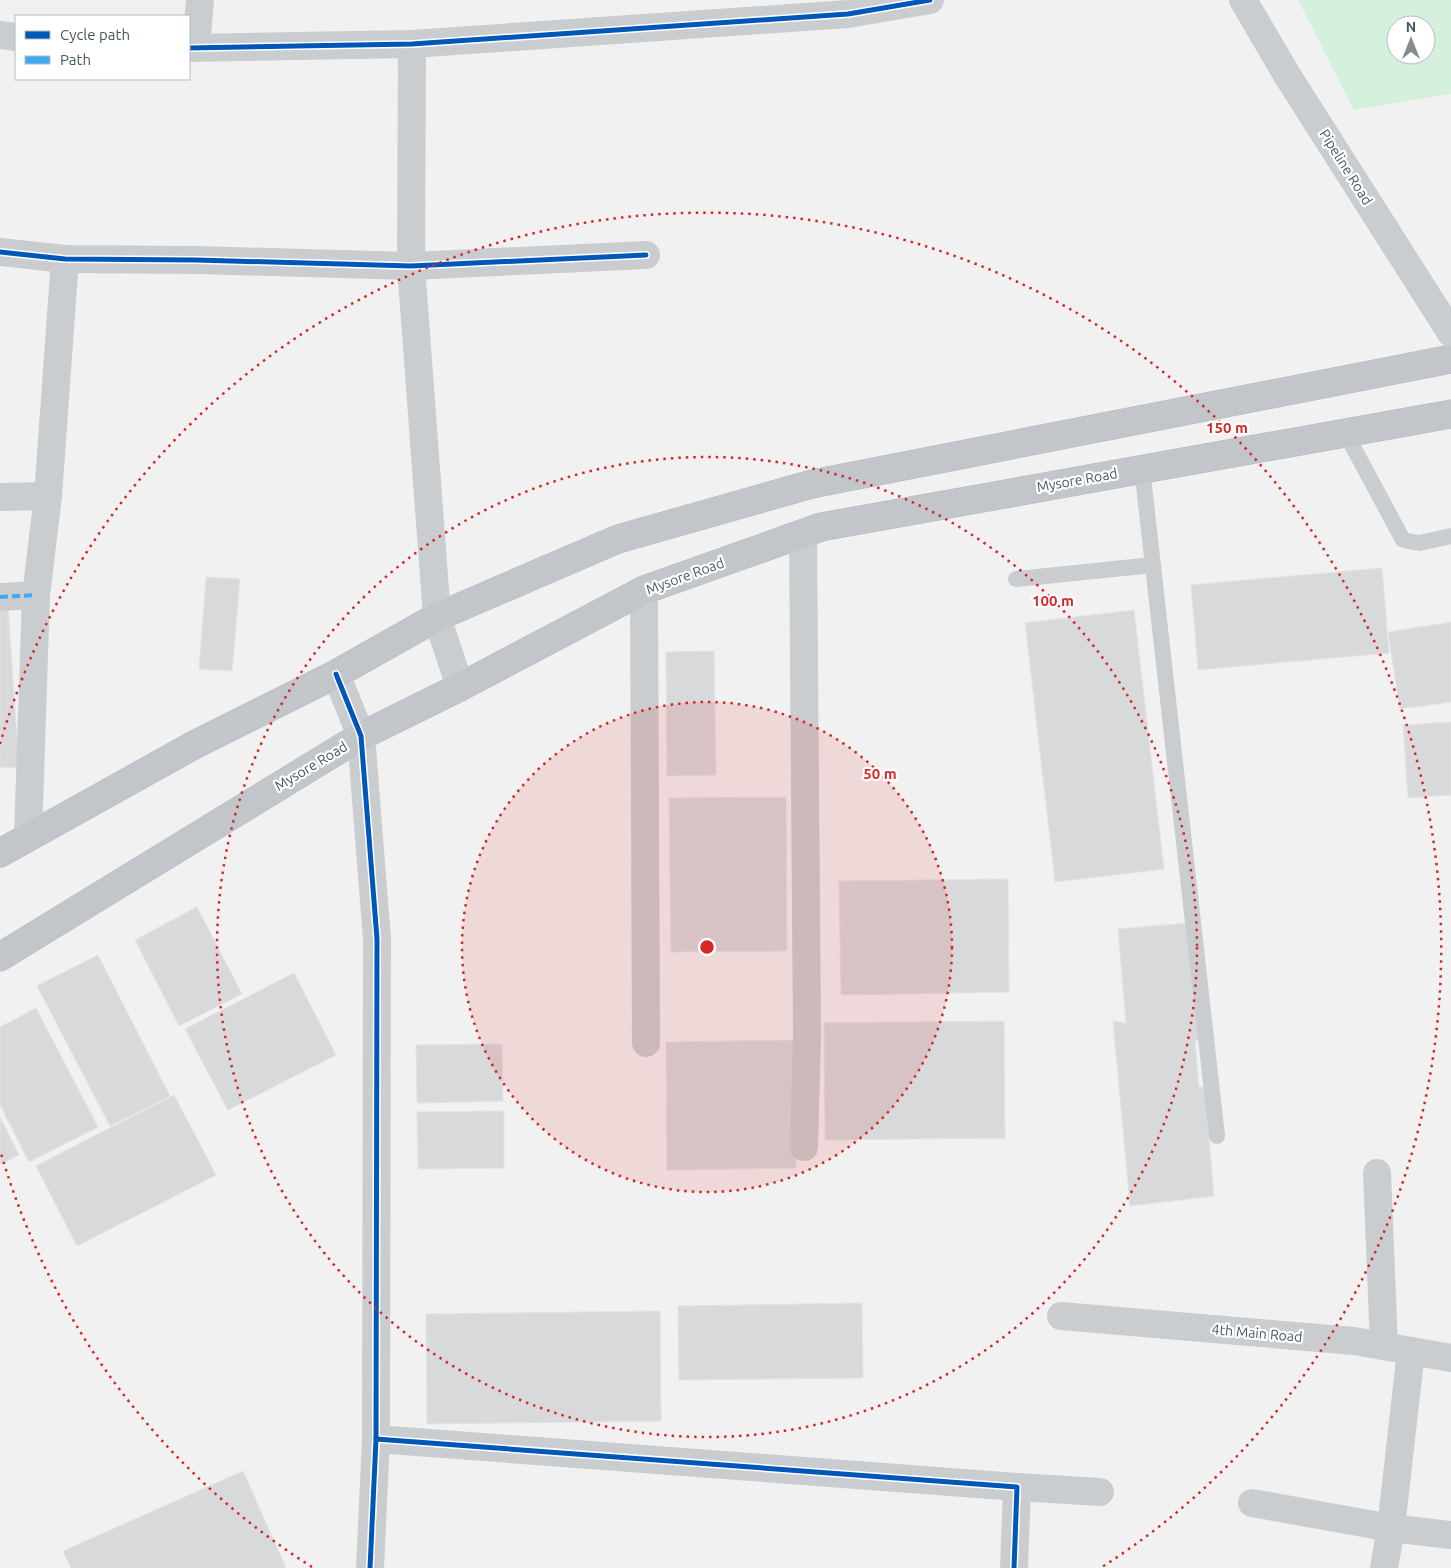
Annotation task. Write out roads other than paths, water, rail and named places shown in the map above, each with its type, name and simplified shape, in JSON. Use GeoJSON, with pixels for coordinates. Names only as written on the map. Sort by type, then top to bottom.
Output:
{"type":"FeatureCollection","features":[{"type":"Feature","properties":{"kind":"highway"},"geometry":{"type":"LineString","coordinates":[[0,853],[194,745],[336,674],[437,617],[618,539],[812,484],[1451,359]]}},
{"type":"Feature","properties":{"kind":"highway","name":"Mysore Road"},"geometry":{"type":"LineString","coordinates":[[0,957],[361,736],[460,687],[644,590],[821,527],[1451,414]]}},
{"type":"Feature","properties":{"kind":"street"},"geometry":{"type":"LineString","coordinates":[[200,0],[193,47],[412,44],[848,14],[930,0]]}},
{"type":"Feature","properties":{"kind":"street","name":"Pipeline Road"},"geometry":{"type":"LineString","coordinates":[[1244,0],[1287,75],[1451,333]]}},
{"type":"Feature","properties":{"kind":"street"},"geometry":{"type":"LineString","coordinates":[[0,36],[15,37]]}},
{"type":"Feature","properties":{"kind":"street"},"geometry":{"type":"LineString","coordinates":[[412,44],[411,266],[437,617],[460,687]]}},
{"type":"Feature","properties":{"kind":"street"},"geometry":{"type":"LineString","coordinates":[[0,252],[65,259],[196,260],[411,266],[646,256]]}},
{"type":"Feature","properties":{"kind":"street"},"geometry":{"type":"LineString","coordinates":[[28,837],[36,595],[48,496],[65,259]]}},
{"type":"Feature","properties":{"kind":"street"},"geometry":{"type":"LineString","coordinates":[[0,497],[48,496]]}},
{"type":"Feature","properties":{"kind":"street"},"geometry":{"type":"LineString","coordinates":[[803,533],[806,1026],[804,1147]]}},
{"type":"Feature","properties":{"kind":"street"},"geometry":{"type":"LineString","coordinates":[[644,590],[646,1043]]}},
{"type":"Feature","properties":{"kind":"street"},"geometry":{"type":"LineString","coordinates":[[0,597],[36,595]]}},
{"type":"Feature","properties":{"kind":"street"},"geometry":{"type":"LineString","coordinates":[[336,674],[361,736],[377,939],[376,1439],[370,1568]]}},
{"type":"Feature","properties":{"kind":"street"},"geometry":{"type":"LineString","coordinates":[[1377,1172],[1384,1346]]}},
{"type":"Feature","properties":{"kind":"street","name":"4th Main Road"},"geometry":{"type":"LineString","coordinates":[[1061,1316],[1354,1341],[1451,1358]]}},
{"type":"Feature","properties":{"kind":"street"},"geometry":{"type":"LineString","coordinates":[[1384,1568],[1391,1528],[1411,1351]]}},
{"type":"Feature","properties":{"kind":"street"},"geometry":{"type":"LineString","coordinates":[[376,1439],[1100,1492]]}},
{"type":"Feature","properties":{"kind":"street"},"geometry":{"type":"LineString","coordinates":[[1014,1568],[1017,1486]]}},
{"type":"Feature","properties":{"kind":"street"},"geometry":{"type":"LineString","coordinates":[[1252,1503],[1391,1528],[1451,1535]]}},
{"type":"Feature","properties":{"kind":"lane"},"geometry":{"type":"LineString","coordinates":[[1345,432],[1403,540],[1419,543],[1451,536]]}},
{"type":"Feature","properties":{"kind":"lane"},"geometry":{"type":"LineString","coordinates":[[1142,468],[1217,1136]]}},
{"type":"Feature","properties":{"kind":"lane"},"geometry":{"type":"LineString","coordinates":[[1016,579],[1153,565]]}}]}
